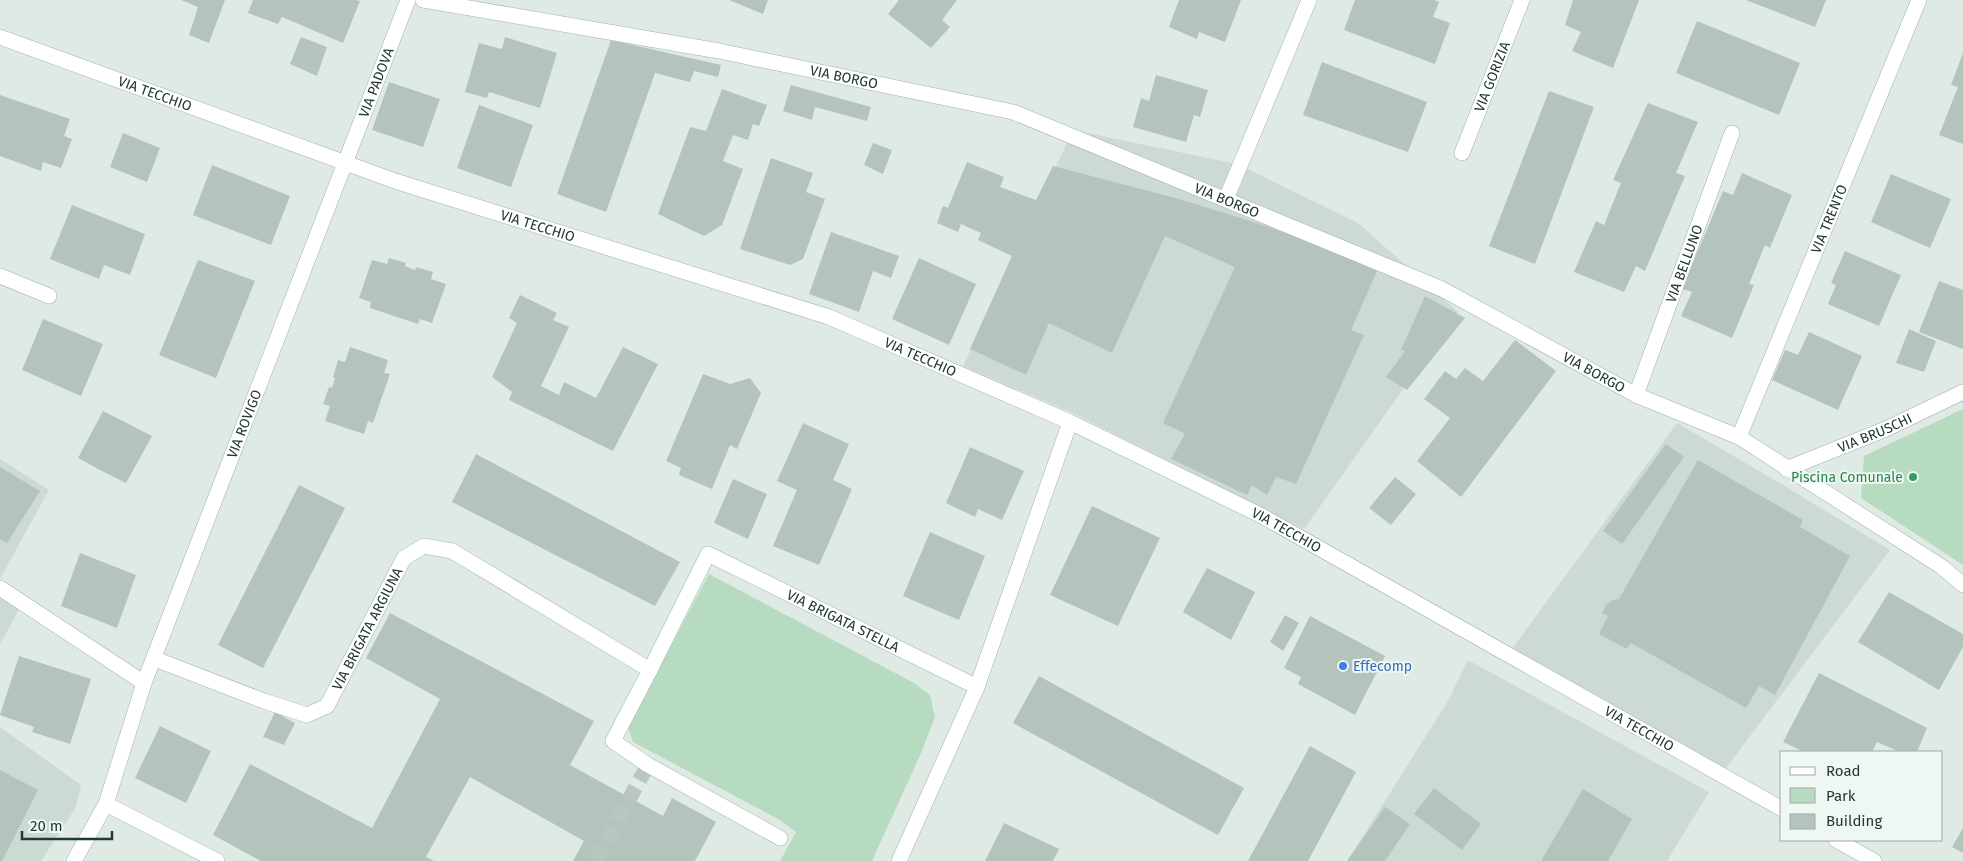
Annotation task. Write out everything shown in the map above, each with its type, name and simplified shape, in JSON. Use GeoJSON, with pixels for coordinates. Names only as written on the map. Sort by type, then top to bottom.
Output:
{"type":"FeatureCollection","features":[{"type":"Feature","properties":{"kind":"street","name":"VIA PADOVA"},"geometry":{"type":"LineString","coordinates":[[345,164],[408,0]]}},
{"type":"Feature","properties":{"kind":"street","name":"VIA BORGO"},"geometry":{"type":"LineString","coordinates":[[423,0],[719,51],[1013,112],[1442,289],[1636,395],[1739,437],[1786,469],[1942,567],[1963,585]]}},
{"type":"Feature","properties":{"kind":"street"},"geometry":{"type":"LineString","coordinates":[[1226,199],[1309,0]]}},
{"type":"Feature","properties":{"kind":"street","name":"VIA GORIZIA"},"geometry":{"type":"LineString","coordinates":[[1462,153],[1522,0]]}},
{"type":"Feature","properties":{"kind":"street","name":"VIA TRENTO"},"geometry":{"type":"LineString","coordinates":[[1739,437],[1919,0]]}},
{"type":"Feature","properties":{"kind":"street","name":"VIA TECCHIO"},"geometry":{"type":"LineString","coordinates":[[0,38],[404,184],[830,317],[1070,422],[1262,516],[1780,808]]}},
{"type":"Feature","properties":{"kind":"street","name":"VIA BELLUNO"},"geometry":{"type":"LineString","coordinates":[[1636,395],[1732,132]]}},
{"type":"Feature","properties":{"kind":"street","name":"VIA ROVIGO"},"geometry":{"type":"LineString","coordinates":[[74,861],[106,804],[144,683],[155,659],[345,164]]}},
{"type":"Feature","properties":{"kind":"street"},"geometry":{"type":"LineString","coordinates":[[0,276],[49,296]]}},
{"type":"Feature","properties":{"kind":"street","name":"VIA BRUSCHI"},"geometry":{"type":"LineString","coordinates":[[1786,469],[1886,429],[1963,392]]}},
{"type":"Feature","properties":{"kind":"street"},"geometry":{"type":"LineString","coordinates":[[899,861],[977,687],[1070,422]]}},
{"type":"Feature","properties":{"kind":"street","name":"VIA BRIGATA ARGIUNA"},"geometry":{"type":"LineString","coordinates":[[155,659],[264,701],[307,715],[327,706],[404,558],[424,546],[452,551],[650,670]]}},
{"type":"Feature","properties":{"kind":"street","name":"VIA BRIGATA STELLA"},"geometry":{"type":"LineString","coordinates":[[650,670],[708,554],[977,687]]}},
{"type":"Feature","properties":{"kind":"street"},"geometry":{"type":"LineString","coordinates":[[0,588],[144,683]]}},
{"type":"Feature","properties":{"kind":"street"},"geometry":{"type":"LineString","coordinates":[[650,670],[613,741],[648,765],[780,838]]}},
{"type":"Feature","properties":{"kind":"street"},"geometry":{"type":"LineString","coordinates":[[106,804],[217,861]]}},
{"type":"Feature","properties":{"kind":"street"},"geometry":{"type":"LineString","coordinates":[[1838,841],[1874,861]]}},
{"type":"Feature","properties":{"kind":"shaded area"},"geometry":{"type":"Polygon","coordinates":[[[1073,130],[1237,164],[1358,223],[1458,312],[1304,529],[1075,414],[963,366],[1073,130]]]}},
{"type":"Feature","properties":{"kind":"shaded area"},"geometry":{"type":"Polygon","coordinates":[[[1677,423],[1890,550],[1723,772],[1512,649],[1677,423]]]}},
{"type":"Feature","properties":{"kind":"shaded area"},"geometry":{"type":"Polygon","coordinates":[[[0,459],[49,490],[0,579],[0,459]]]}},
{"type":"Feature","properties":{"kind":"shaded area"},"geometry":{"type":"Polygon","coordinates":[[[0,582],[25,599],[0,644],[0,582]]]}},
{"type":"Feature","properties":{"kind":"shaded area"},"geometry":{"type":"Polygon","coordinates":[[[1468,660],[1709,792],[1667,861],[1347,861],[1448,701],[1468,660]]]}},
{"type":"Feature","properties":{"kind":"shaded area"},"geometry":{"type":"Polygon","coordinates":[[[0,727],[81,785],[76,807],[41,861],[0,861],[0,727]]]}},
{"type":"Feature","properties":{"kind":"green space","name":"Piscina Comunale"},"geometry":{"type":"Polygon","coordinates":[[[1963,409],[1963,565],[1861,498],[1864,456],[1963,409]]]}},
{"type":"Feature","properties":{"kind":"green space"},"geometry":{"type":"Polygon","coordinates":[[[709,574],[914,683],[930,695],[935,717],[922,751],[872,861],[780,861],[796,832],[778,819],[633,742],[628,727],[709,574]]]}},
{"type":"Feature","properties":{"kind":"building"},"geometry":{"type":"Polygon","coordinates":[[[181,0],[225,0],[209,43],[189,35],[198,7],[181,0]]]}},
{"type":"Feature","properties":{"kind":"building"},"geometry":{"type":"Polygon","coordinates":[[[253,0],[360,1],[343,43],[282,17],[278,24],[248,13],[253,0]]]}},
{"type":"Feature","properties":{"kind":"building"},"geometry":{"type":"Polygon","coordinates":[[[729,0],[768,0],[763,14],[729,0]]]}},
{"type":"Feature","properties":{"kind":"building"},"geometry":{"type":"Polygon","coordinates":[[[899,0],[957,0],[942,20],[950,27],[931,48],[888,14],[899,0]]]}},
{"type":"Feature","properties":{"kind":"building"},"geometry":{"type":"Polygon","coordinates":[[[1179,0],[1241,0],[1225,42],[1199,32],[1197,39],[1169,27],[1179,0]]]}},
{"type":"Feature","properties":{"kind":"building"},"geometry":{"type":"Polygon","coordinates":[[[1355,0],[1434,0],[1439,2],[1433,17],[1450,23],[1435,64],[1344,30],[1355,0]]]}},
{"type":"Feature","properties":{"kind":"building"},"geometry":{"type":"Polygon","coordinates":[[[1573,0],[1639,0],[1613,68],[1572,51],[1581,32],[1565,25],[1573,0]]]}},
{"type":"Feature","properties":{"kind":"building"},"geometry":{"type":"Polygon","coordinates":[[[1746,0],[1826,0],[1815,27],[1746,0]]]}},
{"type":"Feature","properties":{"kind":"building"},"geometry":{"type":"Polygon","coordinates":[[[1697,21],[1800,63],[1779,115],[1676,73],[1697,21]]]}},
{"type":"Feature","properties":{"kind":"building"},"geometry":{"type":"Polygon","coordinates":[[[301,37],[327,47],[317,76],[290,64],[301,37]]]}},
{"type":"Feature","properties":{"kind":"building"},"geometry":{"type":"Polygon","coordinates":[[[505,37],[557,53],[540,108],[489,92],[487,98],[465,92],[479,43],[502,49],[505,37]]]}},
{"type":"Feature","properties":{"kind":"building"},"geometry":{"type":"Polygon","coordinates":[[[611,40],[721,65],[718,77],[694,71],[690,82],[655,73],[606,212],[557,194],[611,40]]]}},
{"type":"Feature","properties":{"kind":"building"},"geometry":{"type":"Polygon","coordinates":[[[1963,53],[1963,144],[1939,135],[1958,87],[1951,85],[1963,53]]]}},
{"type":"Feature","properties":{"kind":"building"},"geometry":{"type":"Polygon","coordinates":[[[1322,62],[1427,102],[1408,152],[1303,115],[1322,62]]]}},
{"type":"Feature","properties":{"kind":"building"},"geometry":{"type":"Polygon","coordinates":[[[1156,75],[1208,90],[1200,117],[1194,115],[1186,142],[1133,127],[1141,98],[1149,101],[1156,75]]]}},
{"type":"Feature","properties":{"kind":"building"},"geometry":{"type":"Polygon","coordinates":[[[389,82],[440,99],[423,147],[372,130],[389,82]]]}},
{"type":"Feature","properties":{"kind":"building"},"geometry":{"type":"Polygon","coordinates":[[[791,85],[871,107],[867,121],[815,107],[812,120],[783,111],[791,85]]]}},
{"type":"Feature","properties":{"kind":"building"},"geometry":{"type":"Polygon","coordinates":[[[722,89],[767,105],[759,126],[753,124],[748,140],[733,135],[723,161],[743,169],[722,225],[704,236],[658,214],[690,127],[706,131],[722,89]]]}},
{"type":"Feature","properties":{"kind":"building"},"geometry":{"type":"Polygon","coordinates":[[[1549,91],[1594,107],[1535,264],[1489,246],[1549,91]]]}},
{"type":"Feature","properties":{"kind":"building"},"geometry":{"type":"Polygon","coordinates":[[[0,95],[70,119],[64,136],[72,139],[61,168],[43,162],[41,171],[0,156],[0,95]]]}},
{"type":"Feature","properties":{"kind":"building"},"geometry":{"type":"Polygon","coordinates":[[[1648,103],[1698,122],[1676,173],[1685,176],[1645,271],[1636,266],[1624,292],[1574,272],[1596,221],[1604,225],[1621,183],[1613,180],[1648,103]]]}},
{"type":"Feature","properties":{"kind":"building"},"geometry":{"type":"Polygon","coordinates":[[[479,105],[533,125],[511,187],[457,168],[479,105]]]}},
{"type":"Feature","properties":{"kind":"building"},"geometry":{"type":"Polygon","coordinates":[[[123,133],[160,148],[147,182],[110,167],[123,133]]]}},
{"type":"Feature","properties":{"kind":"building"},"geometry":{"type":"Polygon","coordinates":[[[873,143],[892,150],[883,174],[864,165],[873,143]]]}},
{"type":"Feature","properties":{"kind":"building"},"geometry":{"type":"Polygon","coordinates":[[[771,158],[813,173],[806,192],[825,199],[803,259],[790,265],[740,249],[771,158]]]}},
{"type":"Feature","properties":{"kind":"building"},"geometry":{"type":"Polygon","coordinates":[[[967,162],[1004,177],[1000,187],[1036,200],[1053,166],[1179,199],[1260,224],[1332,250],[1377,271],[1351,330],[1364,335],[1296,484],[1276,477],[1267,495],[1252,485],[1247,495],[1171,459],[1185,434],[1163,423],[1235,267],[1165,236],[1112,353],[1049,323],[1026,375],[970,349],[1012,256],[978,240],[981,233],[961,224],[958,232],[937,223],[943,206],[948,208],[967,162]]]}},
{"type":"Feature","properties":{"kind":"building"},"geometry":{"type":"Polygon","coordinates":[[[212,165],[290,196],[271,245],[193,215],[212,165]]]}},
{"type":"Feature","properties":{"kind":"building"},"geometry":{"type":"Polygon","coordinates":[[[1742,173],[1792,195],[1770,248],[1765,245],[1749,284],[1754,285],[1732,338],[1681,316],[1692,292],[1682,289],[1723,191],[1733,195],[1742,173]]]}},
{"type":"Feature","properties":{"kind":"building"},"geometry":{"type":"Polygon","coordinates":[[[1891,174],[1951,199],[1930,248],[1871,222],[1891,174]]]}},
{"type":"Feature","properties":{"kind":"building"},"geometry":{"type":"Polygon","coordinates":[[[72,205],[145,234],[130,275],[104,265],[99,279],[50,259],[72,205]]]}},
{"type":"Feature","properties":{"kind":"building"},"geometry":{"type":"Polygon","coordinates":[[[831,232],[899,256],[891,278],[873,271],[859,312],[809,294],[831,232]]]}},
{"type":"Feature","properties":{"kind":"building"},"geometry":{"type":"Polygon","coordinates":[[[1845,251],[1901,275],[1879,326],[1828,304],[1836,285],[1831,283],[1845,251]]]}},
{"type":"Feature","properties":{"kind":"building"},"geometry":{"type":"Polygon","coordinates":[[[389,258],[406,263],[405,266],[415,270],[416,267],[433,272],[431,279],[446,284],[432,323],[420,319],[418,324],[370,308],[371,302],[359,298],[372,260],[387,264],[389,258]]]}},
{"type":"Feature","properties":{"kind":"building"},"geometry":{"type":"Polygon","coordinates":[[[919,258],[976,284],[949,345],[892,319],[919,258]]]}},
{"type":"Feature","properties":{"kind":"building"},"geometry":{"type":"Polygon","coordinates":[[[198,260],[255,281],[216,378],[159,355],[198,260]]]}},
{"type":"Feature","properties":{"kind":"building"},"geometry":{"type":"Polygon","coordinates":[[[1939,281],[1963,290],[1963,349],[1919,332],[1939,281]]]}},
{"type":"Feature","properties":{"kind":"building"},"geometry":{"type":"Polygon","coordinates":[[[520,295],[557,313],[553,320],[569,327],[541,386],[559,395],[564,382],[596,398],[623,347],[658,364],[613,451],[509,400],[512,392],[492,377],[517,323],[509,318],[520,295]]]}},
{"type":"Feature","properties":{"kind":"building"},"geometry":{"type":"Polygon","coordinates":[[[1425,296],[1465,318],[1407,390],[1386,377],[1405,351],[1401,350],[1425,296]]]}},
{"type":"Feature","properties":{"kind":"building"},"geometry":{"type":"Polygon","coordinates":[[[43,319],[103,344],[81,396],[22,370],[43,319]]]}},
{"type":"Feature","properties":{"kind":"building"},"geometry":{"type":"Polygon","coordinates":[[[1909,329],[1936,341],[1924,372],[1896,363],[1909,329]]]}},
{"type":"Feature","properties":{"kind":"building"},"geometry":{"type":"Polygon","coordinates":[[[1809,332],[1862,356],[1838,410],[1772,380],[1785,350],[1798,355],[1809,332]]]}},
{"type":"Feature","properties":{"kind":"building"},"geometry":{"type":"Polygon","coordinates":[[[1515,340],[1556,371],[1461,497],[1417,461],[1450,418],[1424,399],[1445,371],[1456,379],[1465,368],[1483,381],[1515,340]]]}},
{"type":"Feature","properties":{"kind":"building"},"geometry":{"type":"Polygon","coordinates":[[[350,347],[388,360],[384,373],[390,374],[373,423],[368,421],[364,434],[325,421],[330,406],[323,404],[329,387],[332,388],[338,360],[345,362],[350,347]]]}},
{"type":"Feature","properties":{"kind":"building"},"geometry":{"type":"Polygon","coordinates":[[[703,374],[730,384],[750,378],[761,393],[737,449],[730,445],[712,489],[679,475],[681,468],[666,461],[703,374]]]}},
{"type":"Feature","properties":{"kind":"building"},"geometry":{"type":"Polygon","coordinates":[[[103,411],[152,436],[126,483],[78,458],[103,411]]]}},
{"type":"Feature","properties":{"kind":"building"},"geometry":{"type":"Polygon","coordinates":[[[803,423],[849,444],[833,480],[852,489],[819,565],[773,546],[797,490],[777,481],[803,423]]]}},
{"type":"Feature","properties":{"kind":"building"},"geometry":{"type":"Polygon","coordinates":[[[1666,444],[1684,457],[1622,544],[1603,531],[1666,444]]]}},
{"type":"Feature","properties":{"kind":"building"},"geometry":{"type":"Polygon","coordinates":[[[970,447],[1024,471],[1002,520],[978,509],[975,517],[946,503],[970,447]]]}},
{"type":"Feature","properties":{"kind":"building"},"geometry":{"type":"Polygon","coordinates":[[[476,454],[680,562],[655,606],[452,502],[476,454]]]}},
{"type":"Feature","properties":{"kind":"building"},"geometry":{"type":"Polygon","coordinates":[[[1698,460],[1803,520],[1800,527],[1850,556],[1775,695],[1759,686],[1746,708],[1631,643],[1625,648],[1599,634],[1608,616],[1602,613],[1606,605],[1613,600],[1619,599],[1698,460]]]}},
{"type":"Feature","properties":{"kind":"building"},"geometry":{"type":"Polygon","coordinates":[[[0,467],[40,491],[7,543],[0,539],[0,467]]]}},
{"type":"Feature","properties":{"kind":"building"},"geometry":{"type":"Polygon","coordinates":[[[1395,477],[1416,494],[1391,525],[1369,508],[1395,477]]]}},
{"type":"Feature","properties":{"kind":"building"},"geometry":{"type":"Polygon","coordinates":[[[733,479],[767,494],[748,539],[714,523],[733,479]]]}},
{"type":"Feature","properties":{"kind":"building"},"geometry":{"type":"Polygon","coordinates":[[[299,485],[345,508],[263,668],[218,645],[299,485]]]}},
{"type":"Feature","properties":{"kind":"building"},"geometry":{"type":"Polygon","coordinates":[[[1092,506],[1160,538],[1118,626],[1050,595],[1092,506]]]}},
{"type":"Feature","properties":{"kind":"building"},"geometry":{"type":"Polygon","coordinates":[[[930,532],[985,556],[959,620],[903,596],[930,532]]]}},
{"type":"Feature","properties":{"kind":"building"},"geometry":{"type":"Polygon","coordinates":[[[80,553],[136,575],[117,628],[61,606],[80,553]]]}},
{"type":"Feature","properties":{"kind":"building"},"geometry":{"type":"Polygon","coordinates":[[[1207,568],[1255,592],[1231,640],[1183,612],[1207,568]]]}},
{"type":"Feature","properties":{"kind":"building"},"geometry":{"type":"Polygon","coordinates":[[[1889,592],[1963,634],[1963,647],[1939,690],[1858,642],[1889,592]]]}},
{"type":"Feature","properties":{"kind":"building"},"geometry":{"type":"Polygon","coordinates":[[[390,613],[594,721],[570,765],[663,816],[672,798],[716,822],[695,861],[573,861],[584,841],[470,777],[426,857],[434,861],[261,861],[213,835],[250,764],[372,828],[440,699],[366,658],[390,613]]]}},
{"type":"Feature","properties":{"kind":"building"},"geometry":{"type":"Polygon","coordinates":[[[1285,615],[1299,623],[1283,651],[1270,642],[1285,615]]]}},
{"type":"Feature","properties":{"kind":"building"},"geometry":{"type":"Polygon","coordinates":[[[1310,616],[1385,656],[1355,715],[1298,684],[1301,677],[1284,668],[1310,616]]]}},
{"type":"Feature","properties":{"kind":"building"},"geometry":{"type":"Polygon","coordinates":[[[19,656],[91,679],[70,744],[32,732],[34,727],[0,715],[19,656]]]}},
{"type":"Feature","properties":{"kind":"building"},"geometry":{"type":"Polygon","coordinates":[[[1819,673],[1927,728],[1917,751],[1898,751],[1877,742],[1872,751],[1802,751],[1783,742],[1819,673]]]}},
{"type":"Feature","properties":{"kind":"building"},"geometry":{"type":"Polygon","coordinates":[[[1039,676],[1244,788],[1218,835],[1013,723],[1039,676]]]}},
{"type":"Feature","properties":{"kind":"building"},"geometry":{"type":"Polygon","coordinates":[[[275,712],[295,723],[284,745],[263,737],[275,712]]]}},
{"type":"Feature","properties":{"kind":"building"},"geometry":{"type":"Polygon","coordinates":[[[160,726],[211,751],[186,803],[135,778],[160,726]]]}},
{"type":"Feature","properties":{"kind":"building"},"geometry":{"type":"Polygon","coordinates":[[[1310,746],[1356,772],[1308,861],[1248,861],[1310,746]]]}},
{"type":"Feature","properties":{"kind":"building"},"geometry":{"type":"Polygon","coordinates":[[[0,770],[38,790],[2,861],[0,861],[0,770]]]}},
{"type":"Feature","properties":{"kind":"building"},"geometry":{"type":"Polygon","coordinates":[[[1434,788],[1481,824],[1462,850],[1414,814],[1434,788]]]}},
{"type":"Feature","properties":{"kind":"building"},"geometry":{"type":"Polygon","coordinates":[[[1583,789],[1632,819],[1608,861],[1541,861],[1583,789]]]}},
{"type":"Feature","properties":{"kind":"building"},"geometry":{"type":"Polygon","coordinates":[[[1385,807],[1410,824],[1385,861],[1347,861],[1385,807]]]}},
{"type":"Feature","properties":{"kind":"building"},"geometry":{"type":"Polygon","coordinates":[[[1004,823],[1059,849],[1053,861],[985,861],[1004,823]]]}},
{"type":"Feature","properties":{"kind":"building"},"geometry":{"type":"Polygon","coordinates":[[[1963,828],[1963,853],[1952,847],[1963,828]]]}},
{"type":"Feature","properties":{"kind":"tunnel"},"geometry":{"type":"LineString","coordinates":[[595,861],[648,765]]}},
{"type":"Feature","properties":{"kind":"place","name":"Piscina Comunale"},"geometry":{"type":"Point","coordinates":[1913,477]}},
{"type":"Feature","properties":{"kind":"place","name":"Effecomp"},"geometry":{"type":"Point","coordinates":[1343,666]}}]}
